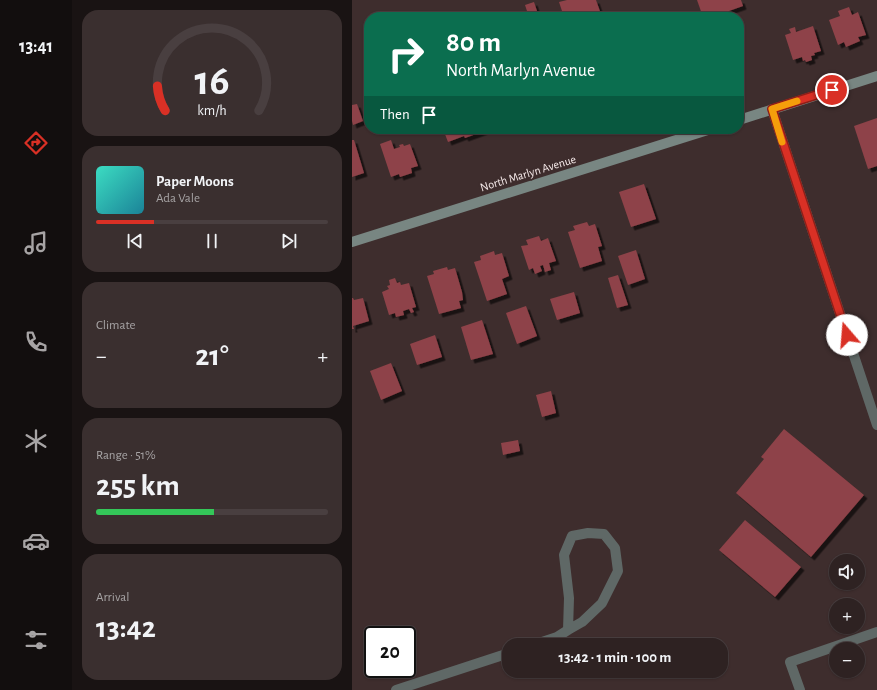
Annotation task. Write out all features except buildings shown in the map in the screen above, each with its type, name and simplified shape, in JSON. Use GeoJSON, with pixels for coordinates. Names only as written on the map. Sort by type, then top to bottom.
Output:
{"type":"FeatureCollection","features":[{"type":"Feature","properties":{"kind":"street"},"geometry":{"type":"LineString","coordinates":[[744,118],[877,76]]}},
{"type":"Feature","properties":{"kind":"street"},"geometry":{"type":"LineString","coordinates":[[772,109],[877,425]]}},
{"type":"Feature","properties":{"kind":"street","name":"North Marlyn Avenue"},"geometry":{"type":"LineString","coordinates":[[352,242],[695,134]]}},
{"type":"Feature","properties":{"kind":"street"},"geometry":{"type":"LineString","coordinates":[[554,638],[557,637],[582,622],[602,604],[618,571],[616,548],[604,534],[588,533],[572,536],[564,555],[569,598],[568,630]]}},
{"type":"Feature","properties":{"kind":"street"},"geometry":{"type":"LineString","coordinates":[[800,690],[790,662],[877,632]]}},
{"type":"Feature","properties":{"kind":"street"},"geometry":{"type":"LineString","coordinates":[[396,690],[502,655]]}},
{"type":"Feature","properties":{"kind":"slow traffic"},"geometry":{"type":"LineString","coordinates":[[782,142],[772,109],[797,101]]}},
{"type":"Feature","properties":{"kind":"route"},"geometry":{"type":"LineString","coordinates":[[832,90],[772,109],[847,335]]}}]}
